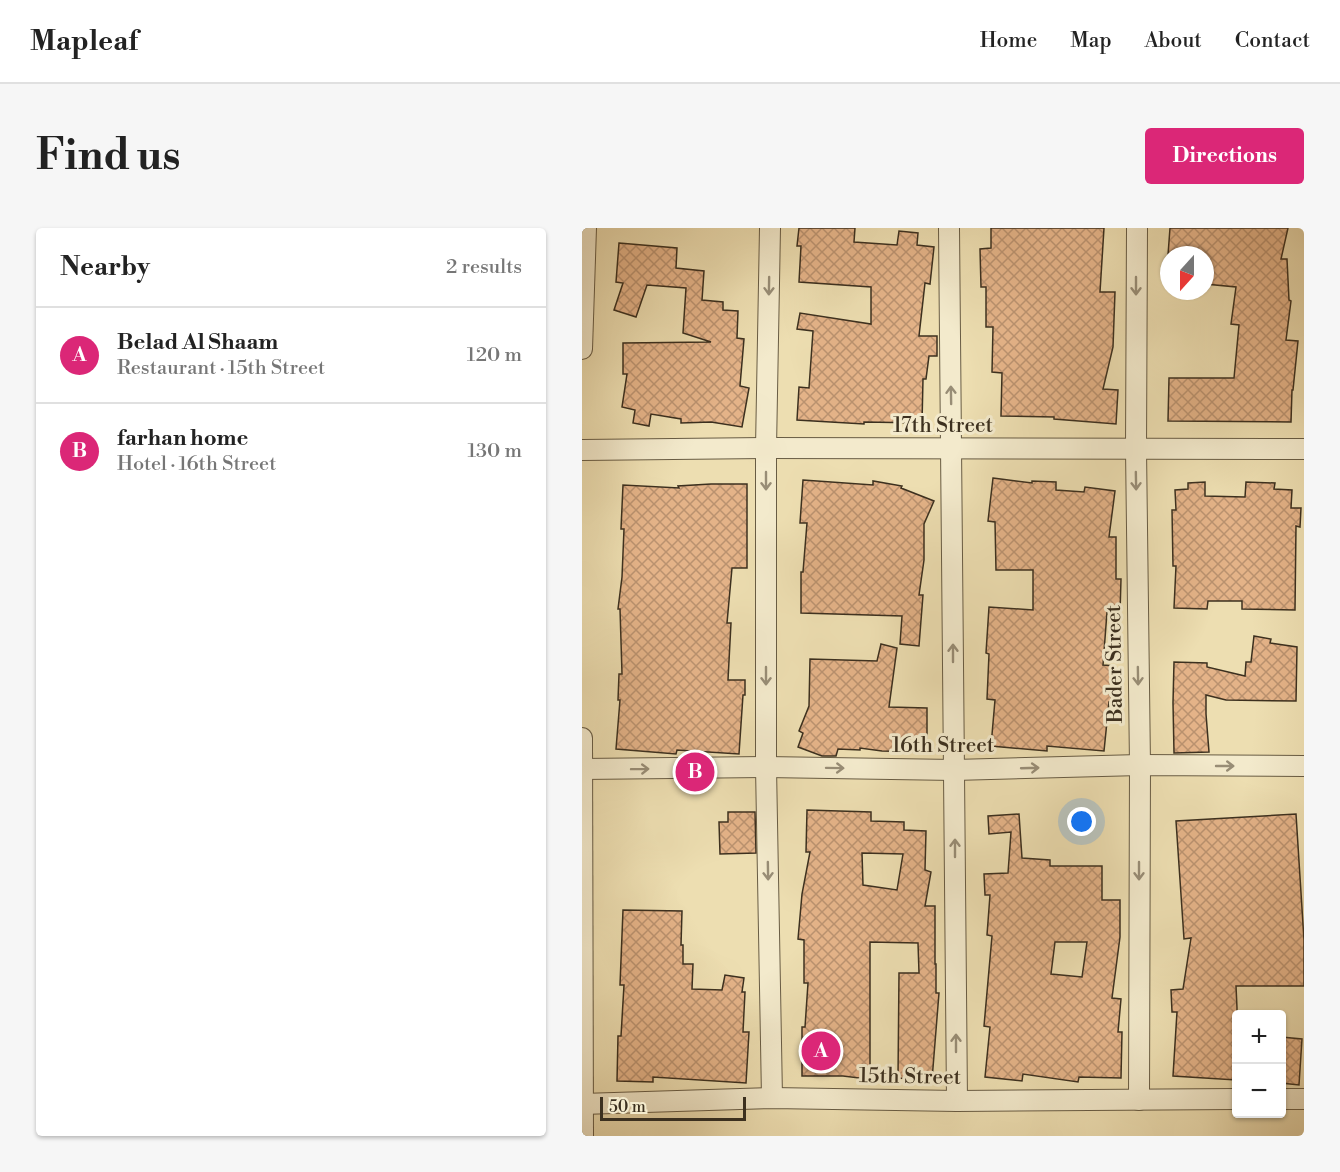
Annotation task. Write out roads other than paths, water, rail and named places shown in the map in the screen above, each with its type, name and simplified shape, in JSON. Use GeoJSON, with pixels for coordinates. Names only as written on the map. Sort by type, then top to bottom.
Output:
{"type":"FeatureCollection","features":[{"type":"Feature","properties":{"kind":"street"},"geometry":{"type":"LineString","coordinates":[[582,349],[586,228]]}},
{"type":"Feature","properties":{"kind":"street"},"geometry":{"type":"LineString","coordinates":[[770,228],[766,448],[766,767],[772,1098]]}},
{"type":"Feature","properties":{"kind":"street"},"geometry":{"type":"LineString","coordinates":[[949,228],[957,1101]]}},
{"type":"Feature","properties":{"kind":"street","name":"Bader Street"},"geometry":{"type":"LineString","coordinates":[[1137,228],[1139,1100]]}},
{"type":"Feature","properties":{"kind":"street","name":"17th Street"},"geometry":{"type":"LineString","coordinates":[[582,450],[1304,449]]}},
{"type":"Feature","properties":{"kind":"street"},"geometry":{"type":"LineString","coordinates":[[582,738],[583,1136]]}},
{"type":"Feature","properties":{"kind":"street","name":"16th Street"},"geometry":{"type":"LineString","coordinates":[[582,769],[766,767],[954,770],[1140,765],[1304,766]]}},
{"type":"Feature","properties":{"kind":"street","name":"15th Street"},"geometry":{"type":"LineString","coordinates":[[582,1104],[772,1098],[957,1101],[1232,1099]]}},
{"type":"Feature","properties":{"kind":"street"},"geometry":{"type":"LineString","coordinates":[[1286,1099],[1304,1099]]}},
{"type":"Feature","properties":{"kind":"place","name":"farhan home"},"geometry":{"type":"Point","coordinates":[695,772]}},
{"type":"Feature","properties":{"kind":"place","name":"Belad Al Shaam"},"geometry":{"type":"Point","coordinates":[821,1051]}}]}
